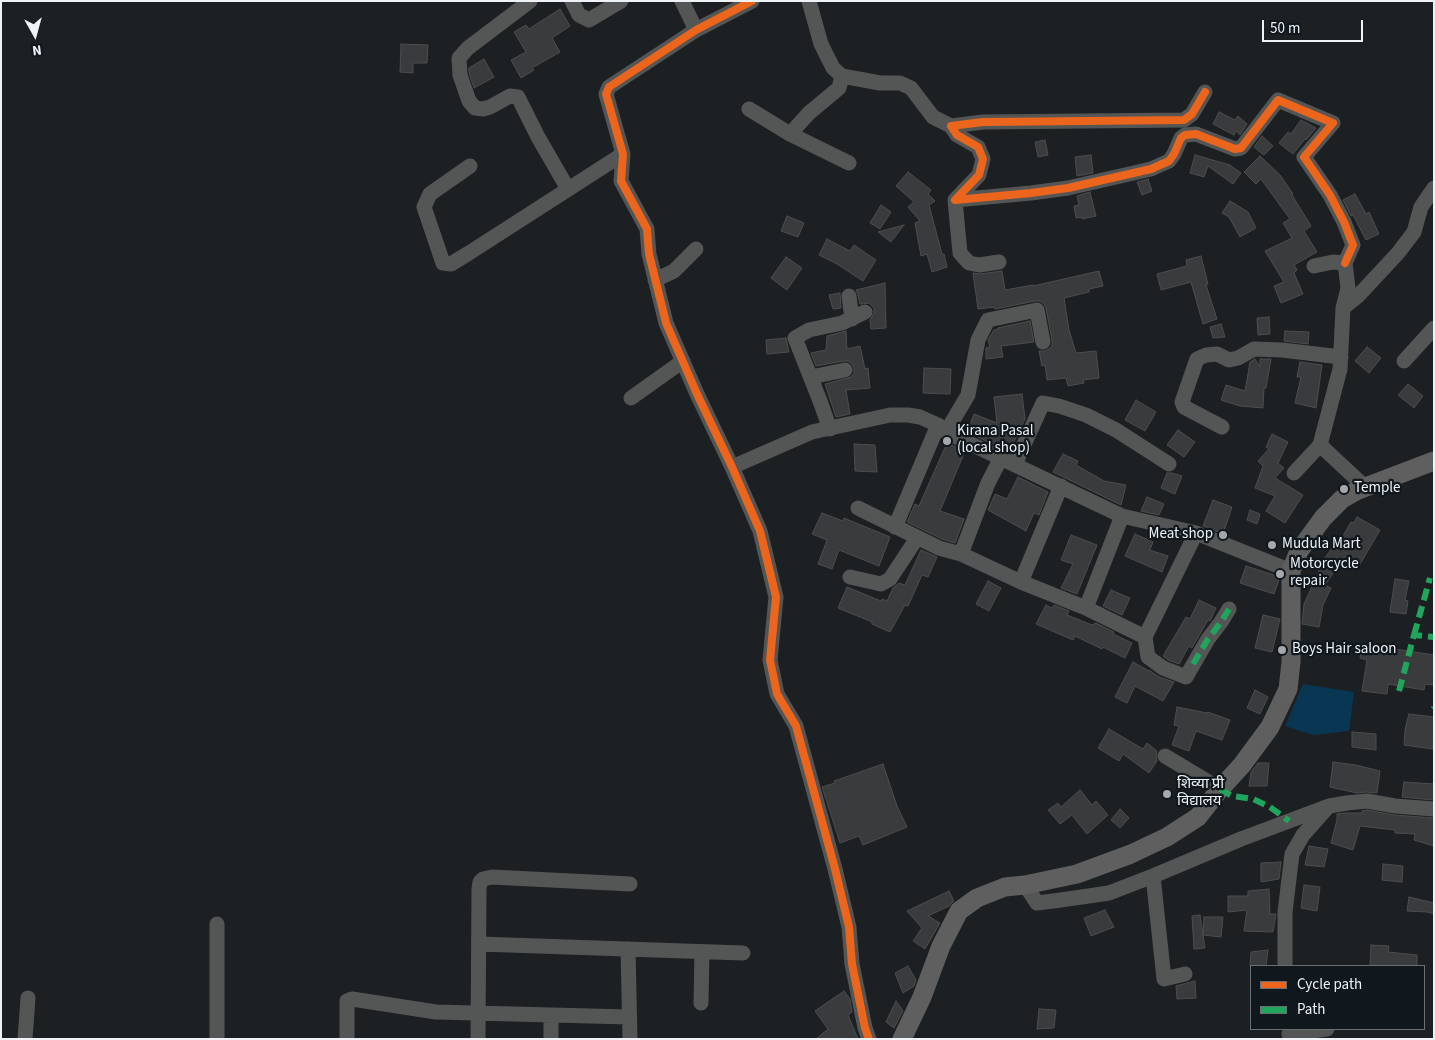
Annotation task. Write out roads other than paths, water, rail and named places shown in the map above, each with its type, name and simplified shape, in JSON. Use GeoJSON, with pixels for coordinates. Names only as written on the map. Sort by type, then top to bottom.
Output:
{"type":"FeatureCollection","features":[{"type":"Feature","properties":{"kind":"main road"},"geometry":{"type":"LineString","coordinates":[[902,1039],[922,996],[941,946],[959,911],[977,898],[1005,887],[1025,885],[1077,874],[1131,854],[1167,837],[1198,817],[1220,789],[1242,766],[1270,728],[1288,689],[1291,662],[1291,571],[1299,551],[1323,518],[1342,500],[1365,487],[1434,461]]}},
{"type":"Feature","properties":{"kind":"street"},"geometry":{"type":"LineString","coordinates":[[530,1],[468,48],[459,58],[460,75],[469,101],[475,108],[483,109],[490,107],[510,96],[518,97],[538,137],[568,189]]}},
{"type":"Feature","properties":{"kind":"street"},"geometry":{"type":"LineString","coordinates":[[572,1],[579,15],[589,20],[621,1]]}},
{"type":"Feature","properties":{"kind":"street"},"geometry":{"type":"LineString","coordinates":[[682,1],[696,30]]}},
{"type":"Feature","properties":{"kind":"street"},"geometry":{"type":"LineString","coordinates":[[752,1],[696,30],[609,87],[606,94],[623,154],[621,181],[647,229],[649,254],[666,323],[760,531],[776,597],[770,660],[777,694],[796,726],[835,870],[849,927],[852,964],[869,1039]]}},
{"type":"Feature","properties":{"kind":"street"},"geometry":{"type":"LineString","coordinates":[[809,1],[821,44],[833,68],[842,76],[880,83],[900,83],[911,88],[932,117],[951,126],[957,135],[978,147],[983,158],[979,175],[955,200],[960,253],[969,264],[979,265],[999,262]]}},
{"type":"Feature","properties":{"kind":"street"},"geometry":{"type":"LineString","coordinates":[[790,134],[809,113],[839,88],[842,76]]}},
{"type":"Feature","properties":{"kind":"street"},"geometry":{"type":"LineString","coordinates":[[955,200],[1068,188],[1151,169],[1168,161],[1174,154],[1184,128],[1205,92]]}},
{"type":"Feature","properties":{"kind":"street"},"geometry":{"type":"LineString","coordinates":[[951,126],[983,122],[1184,128],[1235,149],[1241,148],[1278,100],[1333,123],[1304,157],[1330,196],[1353,245],[1346,263],[1348,288],[1344,308],[1340,368],[1320,446],[1294,473]]}},
{"type":"Feature","properties":{"kind":"street"},"geometry":{"type":"LineString","coordinates":[[749,109],[790,134],[848,163]]}},
{"type":"Feature","properties":{"kind":"street"},"geometry":{"type":"LineString","coordinates":[[470,166],[430,194],[424,207],[443,263],[451,264],[623,154]]}},
{"type":"Feature","properties":{"kind":"street"},"geometry":{"type":"LineString","coordinates":[[1344,308],[1398,254],[1414,232],[1421,207],[1434,188]]}},
{"type":"Feature","properties":{"kind":"street"},"geometry":{"type":"LineString","coordinates":[[655,280],[674,271],[696,249]]}},
{"type":"Feature","properties":{"kind":"street"},"geometry":{"type":"LineString","coordinates":[[1314,266],[1334,262],[1346,263]]}},
{"type":"Feature","properties":{"kind":"street"},"geometry":{"type":"LineString","coordinates":[[830,429],[795,338],[809,330],[842,324],[858,316],[849,296]]}},
{"type":"Feature","properties":{"kind":"street"},"geometry":{"type":"LineString","coordinates":[[894,527],[942,429],[968,394],[978,340],[988,320],[1037,310],[1043,342]]}},
{"type":"Feature","properties":{"kind":"street"},"geometry":{"type":"LineString","coordinates":[[1404,361],[1434,328]]}},
{"type":"Feature","properties":{"kind":"street"},"geometry":{"type":"LineString","coordinates":[[1222,427],[1184,407],[1182,402],[1197,359],[1206,355],[1217,354],[1229,360],[1238,358],[1254,349],[1282,350],[1341,357]]}},
{"type":"Feature","properties":{"kind":"street"},"geometry":{"type":"LineString","coordinates":[[631,398],[683,362]]}},
{"type":"Feature","properties":{"kind":"street"},"geometry":{"type":"LineString","coordinates":[[811,377],[845,370]]}},
{"type":"Feature","properties":{"kind":"street"},"geometry":{"type":"LineString","coordinates":[[960,554],[988,483],[1008,461],[1043,402],[1066,408],[1116,430],[1169,464]]}},
{"type":"Feature","properties":{"kind":"street"},"geometry":{"type":"LineString","coordinates":[[732,466],[812,432],[890,415],[920,417],[1122,516],[1196,533],[1291,571]]}},
{"type":"Feature","properties":{"kind":"street"},"geometry":{"type":"LineString","coordinates":[[1320,446],[1365,487]]}},
{"type":"Feature","properties":{"kind":"street"},"geometry":{"type":"LineString","coordinates":[[1021,582],[1061,486]]}},
{"type":"Feature","properties":{"kind":"street"},"geometry":{"type":"LineString","coordinates":[[858,508],[939,548],[960,554],[1021,582],[1086,608],[1145,637]]}},
{"type":"Feature","properties":{"kind":"street"},"geometry":{"type":"LineString","coordinates":[[1086,608],[1122,516]]}},
{"type":"Feature","properties":{"kind":"street"},"geometry":{"type":"LineString","coordinates":[[1196,533],[1145,637],[1148,657],[1163,668],[1186,677],[1208,638],[1229,609]]}},
{"type":"Feature","properties":{"kind":"street"},"geometry":{"type":"LineString","coordinates":[[850,577],[881,584],[890,579],[917,538]]}},
{"type":"Feature","properties":{"kind":"street"},"geometry":{"type":"LineString","coordinates":[[1165,756],[1220,789]]}},
{"type":"Feature","properties":{"kind":"street"},"geometry":{"type":"LineString","coordinates":[[1025,885],[1037,903],[1108,892],[1329,806],[1366,801],[1395,806],[1434,809]]}},
{"type":"Feature","properties":{"kind":"street"},"geometry":{"type":"LineString","coordinates":[[1285,965],[1285,912],[1292,854],[1303,835],[1329,806]]}},
{"type":"Feature","properties":{"kind":"street"},"geometry":{"type":"LineString","coordinates":[[1152,876],[1164,979],[1185,974]]}},
{"type":"Feature","properties":{"kind":"street"},"geometry":{"type":"LineString","coordinates":[[478,1039],[480,882],[483,879],[492,877],[630,884]]}},
{"type":"Feature","properties":{"kind":"street"},"geometry":{"type":"LineString","coordinates":[[216,1039],[217,924]]}},
{"type":"Feature","properties":{"kind":"street"},"geometry":{"type":"LineString","coordinates":[[479,944],[742,953]]}},
{"type":"Feature","properties":{"kind":"street"},"geometry":{"type":"LineString","coordinates":[[628,949],[630,1039]]}},
{"type":"Feature","properties":{"kind":"street"},"geometry":{"type":"LineString","coordinates":[[701,1003],[702,952]]}},
{"type":"Feature","properties":{"kind":"street"},"geometry":{"type":"LineString","coordinates":[[25,1039],[28,998]]}},
{"type":"Feature","properties":{"kind":"street"},"geometry":{"type":"LineString","coordinates":[[347,1039],[347,1001],[352,999],[436,1012],[629,1017]]}},
{"type":"Feature","properties":{"kind":"street"},"geometry":{"type":"LineString","coordinates":[[551,1015],[551,1039]]}},
{"type":"Feature","properties":{"kind":"street"},"geometry":{"type":"LineString","coordinates":[[1289,1034],[1319,1030]]}},
{"type":"Feature","properties":{"kind":"place","name":"Kirana Pasal (local shop)"},"geometry":{"type":"Point","coordinates":[947,441]}},
{"type":"Feature","properties":{"kind":"place","name":"Temple"},"geometry":{"type":"Point","coordinates":[1344,489]}},
{"type":"Feature","properties":{"kind":"place","name":"Meat shop"},"geometry":{"type":"Point","coordinates":[1223,535]}},
{"type":"Feature","properties":{"kind":"place","name":"Mudula Mart"},"geometry":{"type":"Point","coordinates":[1272,545]}},
{"type":"Feature","properties":{"kind":"place","name":"Motorcycle repair"},"geometry":{"type":"Point","coordinates":[1280,574]}},
{"type":"Feature","properties":{"kind":"place","name":"Boys Hair saloon"},"geometry":{"type":"Point","coordinates":[1282,650]}},
{"type":"Feature","properties":{"kind":"place","name":"शिव्या प्री विद्यालय"},"geometry":{"type":"Point","coordinates":[1167,794]}}]}
